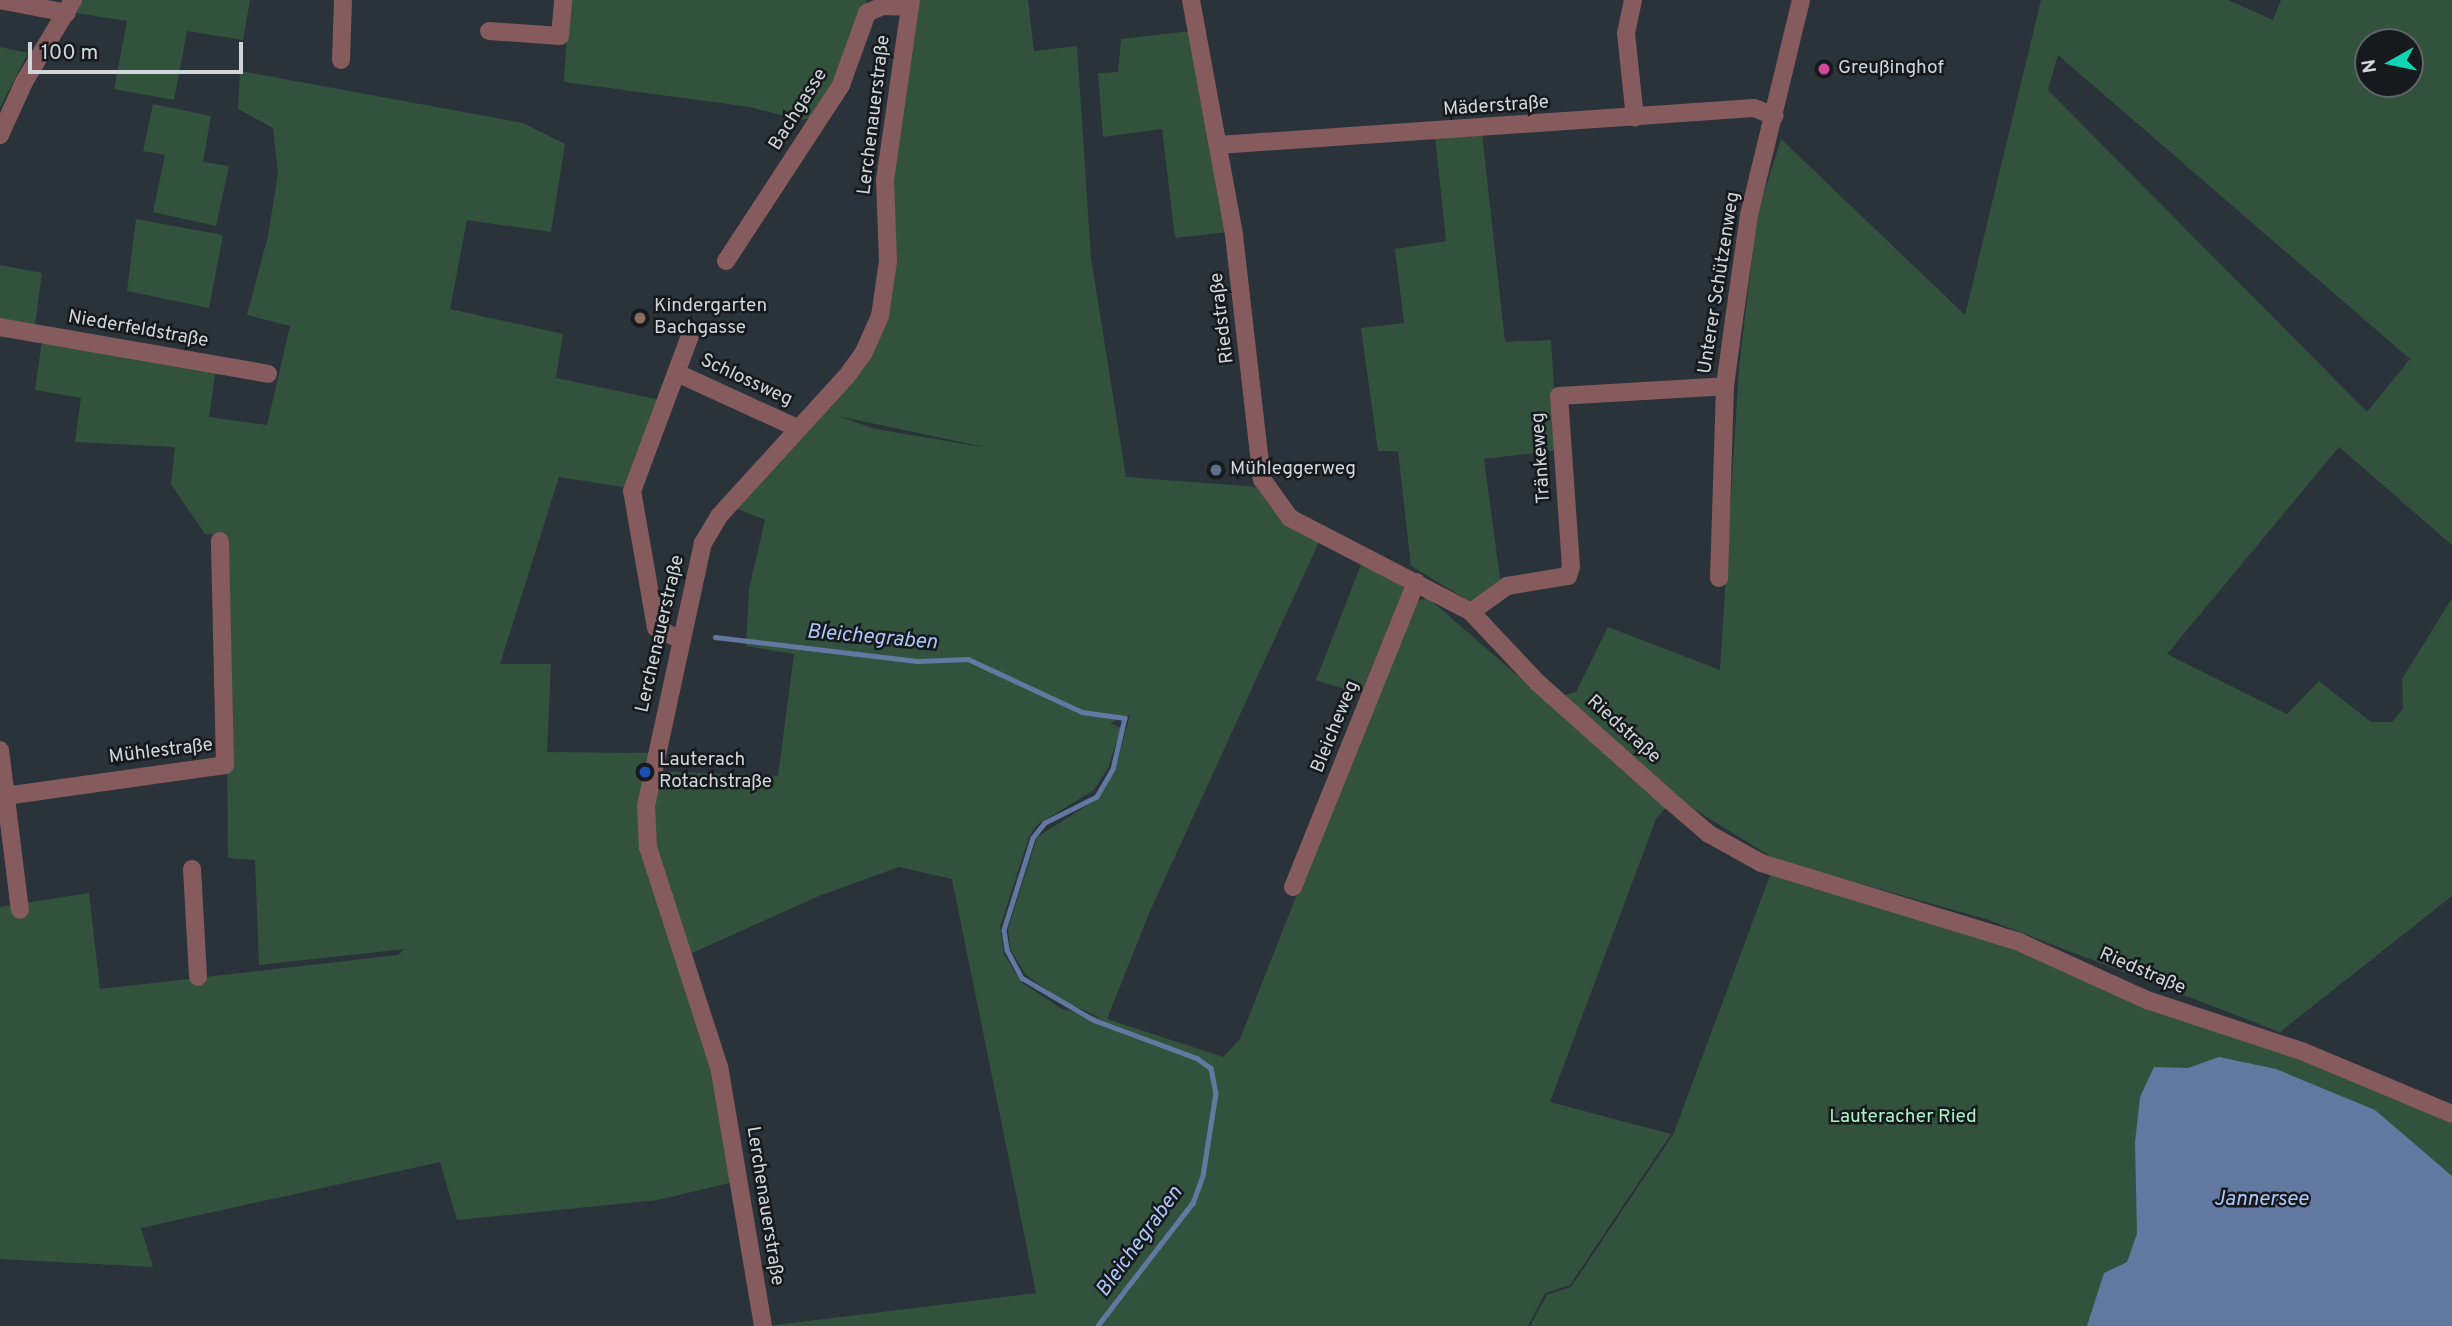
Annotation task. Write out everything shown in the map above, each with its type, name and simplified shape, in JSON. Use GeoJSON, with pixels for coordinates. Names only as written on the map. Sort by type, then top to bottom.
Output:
{"type":"FeatureCollection","features":[{"type":"Feature","properties":{"kind":"street"},"geometry":{"type":"LineString","coordinates":[[0,0],[71,7],[24,82],[0,135]]}},
{"type":"Feature","properties":{"kind":"street"},"geometry":{"type":"LineString","coordinates":[[341,60],[344,0]]}},
{"type":"Feature","properties":{"kind":"street"},"geometry":{"type":"LineString","coordinates":[[489,31],[560,36],[563,0]]}},
{"type":"Feature","properties":{"kind":"street","name":"Riedstraße"},"geometry":{"type":"LineString","coordinates":[[1191,0],[1234,235],[1262,479],[1276,502],[1305,528],[1471,612],[1538,683],[1668,799],[1709,834],[1761,863],[2019,942],[2147,1000],[2315,1056],[2452,1114]]}},
{"type":"Feature","properties":{"kind":"street"},"geometry":{"type":"LineString","coordinates":[[1633,0],[1626,33],[1635,118]]}},
{"type":"Feature","properties":{"kind":"street","name":"Unterer Schützenweg"},"geometry":{"type":"LineString","coordinates":[[1719,578],[1725,386],[1749,215],[1801,0]]}},
{"type":"Feature","properties":{"kind":"street","name":"Bachgasse"},"geometry":{"type":"LineString","coordinates":[[726,261],[841,85],[867,13],[883,6],[911,4]]}},
{"type":"Feature","properties":{"kind":"street","name":"Lerchenauerstraße"},"geometry":{"type":"LineString","coordinates":[[763,1326],[719,1067],[648,847],[646,806],[679,639],[703,543],[719,516],[858,361],[880,316],[888,261],[885,180],[911,4]]}},
{"type":"Feature","properties":{"kind":"street","name":"Mäderstraße"},"geometry":{"type":"LineString","coordinates":[[1219,145],[1754,108],[1775,116]]}},
{"type":"Feature","properties":{"kind":"street","name":"Niederfeldstraße"},"geometry":{"type":"LineString","coordinates":[[0,327],[268,374]]}},
{"type":"Feature","properties":{"kind":"street"},"geometry":{"type":"LineString","coordinates":[[679,639],[656,628],[632,491],[691,336]]}},
{"type":"Feature","properties":{"kind":"street","name":"Schlossweg"},"geometry":{"type":"LineString","coordinates":[[677,373],[797,428]]}},
{"type":"Feature","properties":{"kind":"street","name":"Tränkeweg"},"geometry":{"type":"LineString","coordinates":[[1471,612],[1507,586],[1568,576],[1571,567],[1559,396],[1725,386]]}},
{"type":"Feature","properties":{"kind":"street","name":"Mühlestraße"},"geometry":{"type":"LineString","coordinates":[[5,796],[225,765],[220,541]]}},
{"type":"Feature","properties":{"kind":"street","name":"Bleicheweg"},"geometry":{"type":"LineString","coordinates":[[1293,887],[1416,582]]}},
{"type":"Feature","properties":{"kind":"street"},"geometry":{"type":"LineString","coordinates":[[0,750],[20,910]]}},
{"type":"Feature","properties":{"kind":"street"},"geometry":{"type":"LineString","coordinates":[[192,869],[198,977]]}},
{"type":"Feature","properties":{"kind":"green space"},"geometry":{"type":"Polygon","coordinates":[[[83,0],[250,0],[243,40],[187,31],[174,100],[114,89],[127,21],[76,13],[83,0]]]}},
{"type":"Feature","properties":{"kind":"green space"},"geometry":{"type":"Polygon","coordinates":[[[569,0],[867,0],[846,59],[816,117],[800,120],[750,107],[564,82],[569,0]]]}},
{"type":"Feature","properties":{"kind":"green space"},"geometry":{"type":"Polygon","coordinates":[[[920,0],[1028,0],[1034,51],[1077,46],[1091,258],[1126,477],[1258,487],[1286,522],[1319,542],[1150,911],[1107,1019],[1223,1057],[1240,1039],[1412,602],[1428,598],[1546,700],[1576,692],[1608,627],[1720,670],[1739,367],[1757,215],[1781,139],[1965,315],[2041,0],[2228,0],[2273,20],[2281,0],[2452,0],[2452,545],[2339,447],[2167,654],[2287,714],[2319,681],[2371,722],[2392,722],[2403,709],[2402,679],[2452,598],[2452,896],[2280,1032],[1986,919],[1776,860],[1675,797],[1656,819],[1550,1102],[1671,1134],[1570,1285],[1545,1293],[1528,1326],[767,1326],[1036,1293],[952,879],[899,867],[819,896],[683,957],[729,1086],[746,1179],[658,1200],[457,1220],[440,1162],[141,1228],[153,1267],[0,1259],[0,907],[89,893],[100,989],[398,955],[404,949],[259,965],[255,860],[228,858],[225,534],[205,534],[171,484],[175,447],[75,442],[81,398],[35,390],[42,340],[216,369],[209,417],[267,425],[290,326],[247,315],[268,236],[278,173],[273,128],[238,109],[240,71],[523,123],[565,144],[551,232],[467,220],[450,309],[563,334],[556,378],[661,400],[629,488],[559,477],[500,664],[551,664],[547,752],[654,753],[657,771],[778,776],[794,654],[746,646],[749,589],[765,520],[735,508],[873,343],[888,184],[920,0]],[[2058,55],[2048,90],[2367,412],[2410,359],[2058,55]],[[838,416],[875,429],[989,448],[838,416]],[[1130,715],[1110,723],[1121,728],[1108,768],[1094,790],[1037,825],[1029,837],[1000,927],[1004,954],[1021,982],[1062,1009],[1101,1018],[1059,999],[1026,975],[1010,949],[1008,929],[1037,837],[1099,798],[1115,770],[1130,715]]]}},
{"type":"Feature","properties":{"kind":"green space"},"geometry":{"type":"Polygon","coordinates":[[[1191,31],[1228,232],[1175,238],[1162,129],[1103,137],[1098,73],[1118,72],[1121,39],[1191,31]]]}},
{"type":"Feature","properties":{"kind":"green space"},"geometry":{"type":"Polygon","coordinates":[[[0,47],[28,53],[0,108],[0,47]]]}},
{"type":"Feature","properties":{"kind":"green space"},"geometry":{"type":"Polygon","coordinates":[[[153,104],[211,116],[203,162],[229,166],[216,226],[153,212],[165,155],[143,151],[153,104]]]}},
{"type":"Feature","properties":{"kind":"green space"},"geometry":{"type":"Polygon","coordinates":[[[1482,133],[1505,342],[1551,340],[1558,450],[1484,459],[1501,586],[1471,602],[1411,566],[1398,451],[1378,451],[1361,328],[1404,323],[1395,249],[1446,241],[1435,136],[1482,133]]]}},
{"type":"Feature","properties":{"kind":"green space"},"geometry":{"type":"Polygon","coordinates":[[[136,219],[223,235],[209,308],[127,291],[136,219]]]}},
{"type":"Feature","properties":{"kind":"green space"},"geometry":{"type":"Polygon","coordinates":[[[0,265],[42,273],[35,325],[0,321],[0,265]]]}},
{"type":"Feature","properties":{"kind":"green space"},"geometry":{"type":"Polygon","coordinates":[[[1362,562],[1404,582],[1405,591],[1363,695],[1316,680],[1362,562]]]}},
{"type":"Feature","properties":{"kind":"green space","name":"Lauteracher Ried"},"geometry":{"type":"Polygon","coordinates":[[[1772,870],[1985,923],[2452,1117],[2452,1326],[1530,1326],[1547,1295],[1571,1287],[1673,1135],[1772,870]]]}},
{"type":"Feature","properties":{"kind":"water","name":"Jannersee"},"geometry":{"type":"Polygon","coordinates":[[[2219,1057],[2276,1069],[2375,1110],[2452,1176],[2452,1326],[2087,1326],[2104,1273],[2127,1262],[2137,1234],[2135,1142],[2140,1097],[2154,1067],[2188,1068],[2219,1057]]]}},
{"type":"Feature","properties":{"kind":"waterway","name":"Bleichegraben"},"geometry":{"type":"LineString","coordinates":[[715,637],[917,661],[968,659],[1082,712],[1125,718],[1113,769],[1097,797],[1045,823],[1033,838],[1004,930],[1007,950],[1022,978],[1094,1020],[1197,1058],[1211,1068],[1216,1093],[1203,1176],[1193,1203],[1098,1326]]}},
{"type":"Feature","properties":{"kind":"place","name":"Greußinghof"},"geometry":{"type":"Point","coordinates":[1824,69]}},
{"type":"Feature","properties":{"kind":"place","name":"Kindergarten Bachgasse"},"geometry":{"type":"Point","coordinates":[640,318]}},
{"type":"Feature","properties":{"kind":"place","name":"Mühleggerweg"},"geometry":{"type":"Point","coordinates":[1216,470]}},
{"type":"Feature","properties":{"kind":"place","name":"Lauterach Rotachstraße"},"geometry":{"type":"Point","coordinates":[645,772]}}]}
